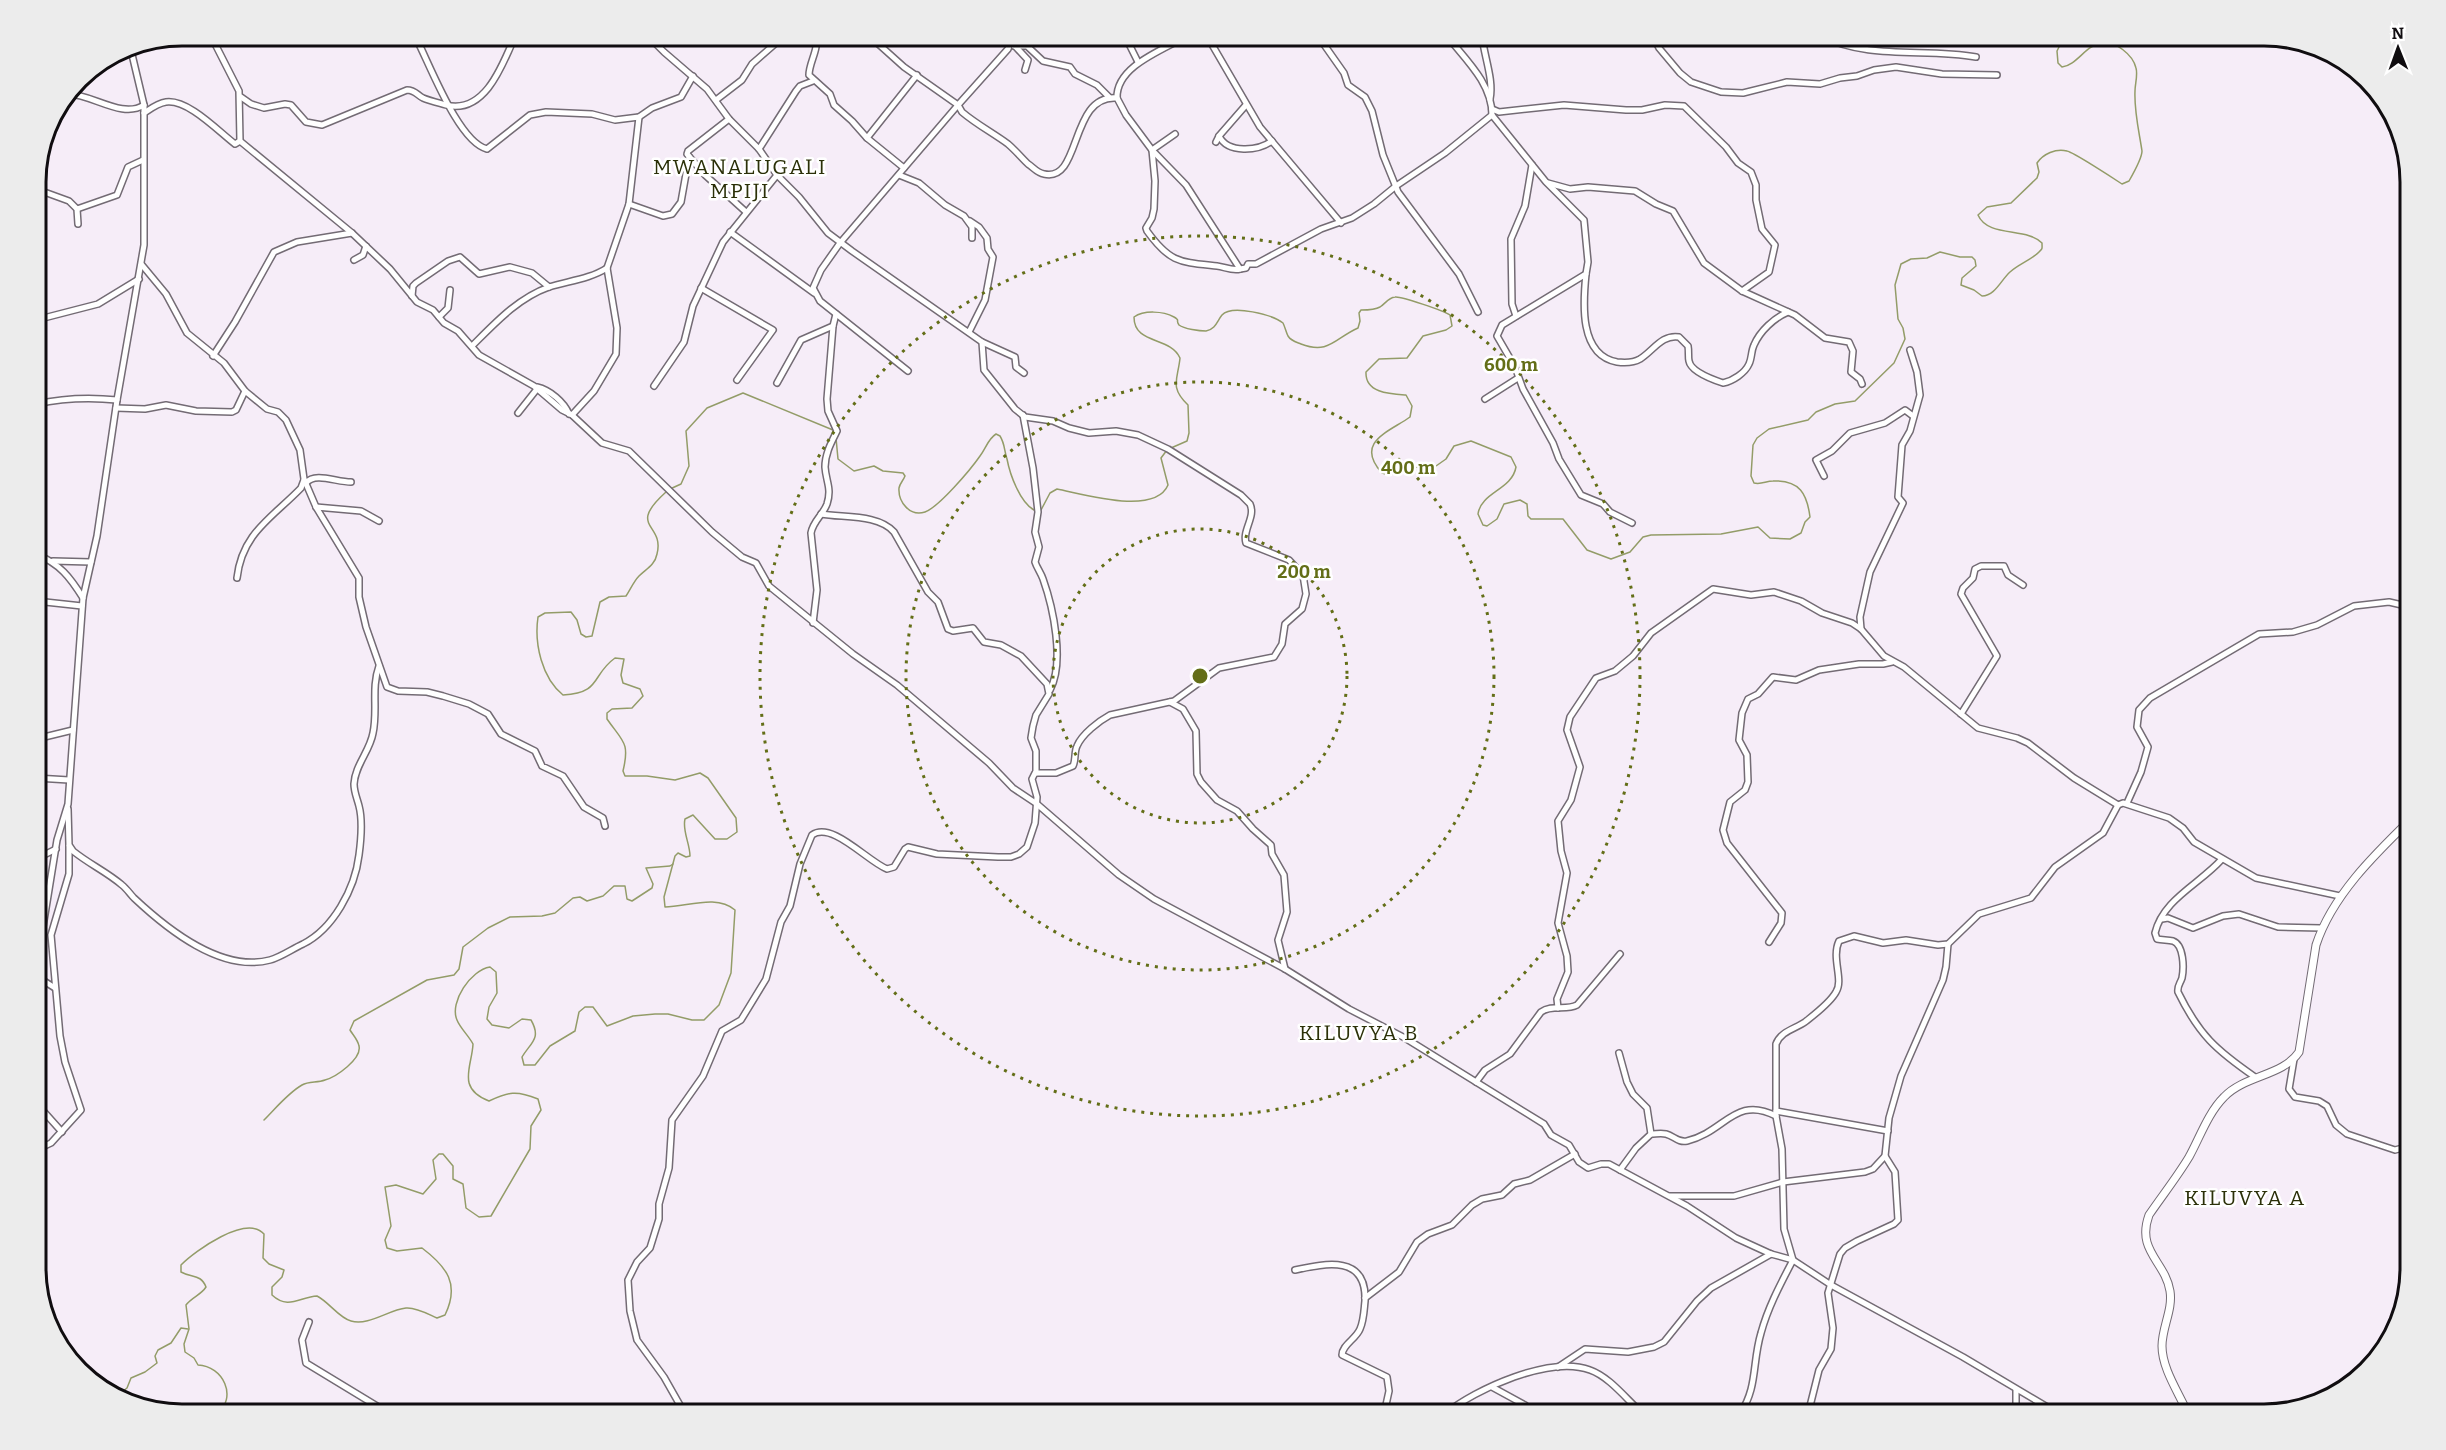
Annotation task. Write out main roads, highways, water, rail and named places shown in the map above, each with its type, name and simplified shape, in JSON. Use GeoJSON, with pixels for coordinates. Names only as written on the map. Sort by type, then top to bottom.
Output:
{"type":"FeatureCollection","features":[{"type":"Feature","properties":{"kind":"waterway"},"geometry":{"type":"LineString","coordinates":[[2059,46],[2057,51],[2058,63],[2062,67],[2072,63],[2093,46]]}},
{"type":"Feature","properties":{"kind":"waterway"},"geometry":{"type":"LineString","coordinates":[[1171,448],[1187,441],[1189,433],[1188,405],[1178,393],[1176,383],[1180,358],[1169,346],[1140,332],[1134,317],[1148,312],[1165,313],[1177,319],[1181,326],[1206,331],[1214,327],[1222,315],[1227,312],[1234,310],[1252,312],[1278,320],[1283,323],[1291,339],[1318,348],[1331,344],[1358,328],[1361,310],[1378,308],[1391,298],[1399,297],[1450,315],[1452,326],[1446,330],[1423,336],[1407,358],[1379,359],[1366,372],[1367,379],[1374,388],[1386,393],[1406,395],[1412,406],[1410,417],[1385,433],[1373,446],[1374,462],[1382,473],[1389,475],[1405,468],[1436,466],[1446,459],[1454,446],[1471,441],[1511,457],[1516,467],[1509,481],[1480,507],[1478,514],[1483,525],[1487,526],[1497,519],[1504,504],[1520,500],[1527,504],[1528,516],[1531,519],[1563,519],[1587,550],[1611,559],[1630,552],[1643,537],[1651,535],[1721,534],[1758,527],[1770,538],[1790,539],[1801,533],[1805,522],[1810,517],[1807,502],[1801,490],[1790,483],[1782,481],[1754,483],[1751,476],[1753,445],[1757,438],[1769,429],[1808,420],[1816,412],[1835,404],[1855,401],[1894,363],[1905,339],[1898,319],[1895,285],[1901,264],[1911,259],[1927,258],[1940,252],[1960,257],[1972,257],[1976,266],[1962,278],[1961,285],[1982,296],[1987,295],[1994,291],[2010,272],[2039,252],[2042,243],[2027,235],[1990,227],[1978,215],[1987,207],[2011,203],[2037,178],[2039,172],[2037,163],[2043,157],[2050,152],[2067,151],[2122,184],[2129,181],[2142,151],[2135,106],[2137,74],[2131,58],[2117,46]]}},
{"type":"Feature","properties":{"kind":"waterway"},"geometry":{"type":"LineString","coordinates":[[670,489],[681,484],[689,466],[686,431],[707,408],[743,393],[833,430]]}},
{"type":"Feature","properties":{"kind":"waterway"},"geometry":{"type":"LineString","coordinates":[[836,438],[838,459],[854,471],[874,466],[883,471],[903,473],[905,476],[899,488],[903,503],[910,510],[920,513],[931,509],[946,496],[970,470],[996,434],[1003,442],[1016,488],[1024,501],[1034,510]]}},
{"type":"Feature","properties":{"kind":"waterway"},"geometry":{"type":"LineString","coordinates":[[1041,510],[1050,493],[1057,489],[1100,498],[1134,501],[1149,499],[1161,494],[1168,485],[1161,458],[1167,450]]}},
{"type":"Feature","properties":{"kind":"waterway"},"geometry":{"type":"LineString","coordinates":[[224,1404],[227,1391],[221,1376],[207,1367],[198,1365],[194,1358],[185,1352],[184,1344],[189,1329],[186,1305],[206,1287],[199,1278],[181,1272],[181,1265],[197,1251],[234,1231],[245,1228],[256,1229],[264,1234],[263,1258],[269,1264],[284,1270],[282,1277],[272,1287],[272,1295],[283,1302],[294,1302],[317,1296],[342,1317],[358,1322],[372,1320],[406,1308],[437,1318],[445,1315],[451,1285],[449,1277],[438,1262],[422,1248],[397,1251],[387,1248],[385,1240],[391,1226],[385,1187],[396,1185],[423,1194],[436,1179],[433,1160],[439,1154],[443,1154],[453,1166],[453,1179],[463,1184],[466,1208],[479,1217],[491,1216],[530,1149],[531,1126],[541,1110],[538,1099],[524,1094],[507,1094],[489,1101],[472,1090],[468,1076],[473,1044],[458,1023],[455,1013],[463,988],[476,974],[490,967],[496,972],[497,993],[489,1007],[487,1019],[492,1025],[509,1028],[522,1019],[531,1020],[535,1036],[522,1057],[524,1065],[535,1065],[550,1046],[575,1031],[579,1012],[585,1007],[593,1007],[607,1026],[633,1016],[655,1014],[704,1020],[719,1005],[731,973],[735,910],[727,905],[710,902],[665,907],[664,897],[675,856],[678,853],[686,857],[690,856],[685,819],[693,815],[715,839],[727,839],[737,832],[736,818],[708,778],[700,773],[675,780],[625,776],[623,771],[626,754],[624,743],[607,719],[607,713],[612,709],[632,708],[643,696],[640,689],[623,683],[621,675],[624,659],[615,658],[607,664],[595,682],[584,691],[563,695],[545,670],[537,638],[538,617],[545,613],[571,612],[577,620],[581,634],[586,637],[592,636],[600,602],[609,597],[626,596],[637,578],[654,561],[658,544],[648,519],[649,513],[666,492]]}},
{"type":"Feature","properties":{"kind":"waterway"},"geometry":{"type":"LineString","coordinates":[[264,1120],[297,1088],[330,1078],[352,1062],[359,1051],[358,1042],[350,1030],[354,1021],[427,980],[454,975],[459,969],[463,947],[488,928],[510,917],[542,916],[555,913],[573,898],[580,897],[587,901],[603,896],[614,886],[625,886],[627,899],[632,901],[652,888],[653,884],[646,868],[673,864]]}},
{"type":"Feature","properties":{"kind":"waterway"},"geometry":{"type":"LineString","coordinates":[[124,1390],[131,1378],[157,1363],[155,1356],[158,1350],[171,1343],[181,1328],[188,1329]]}},
{"type":"Feature","properties":{"kind":"district","name":"MWANALUGALI MPIJI"},"geometry":{"type":"Point","coordinates":[740,179]}},
{"type":"Feature","properties":{"kind":"district","name":"KILUVYA B"},"geometry":{"type":"Point","coordinates":[1359,1033]}},
{"type":"Feature","properties":{"kind":"district","name":"KILUVYA A"},"geometry":{"type":"Point","coordinates":[2245,1198]}}]}
